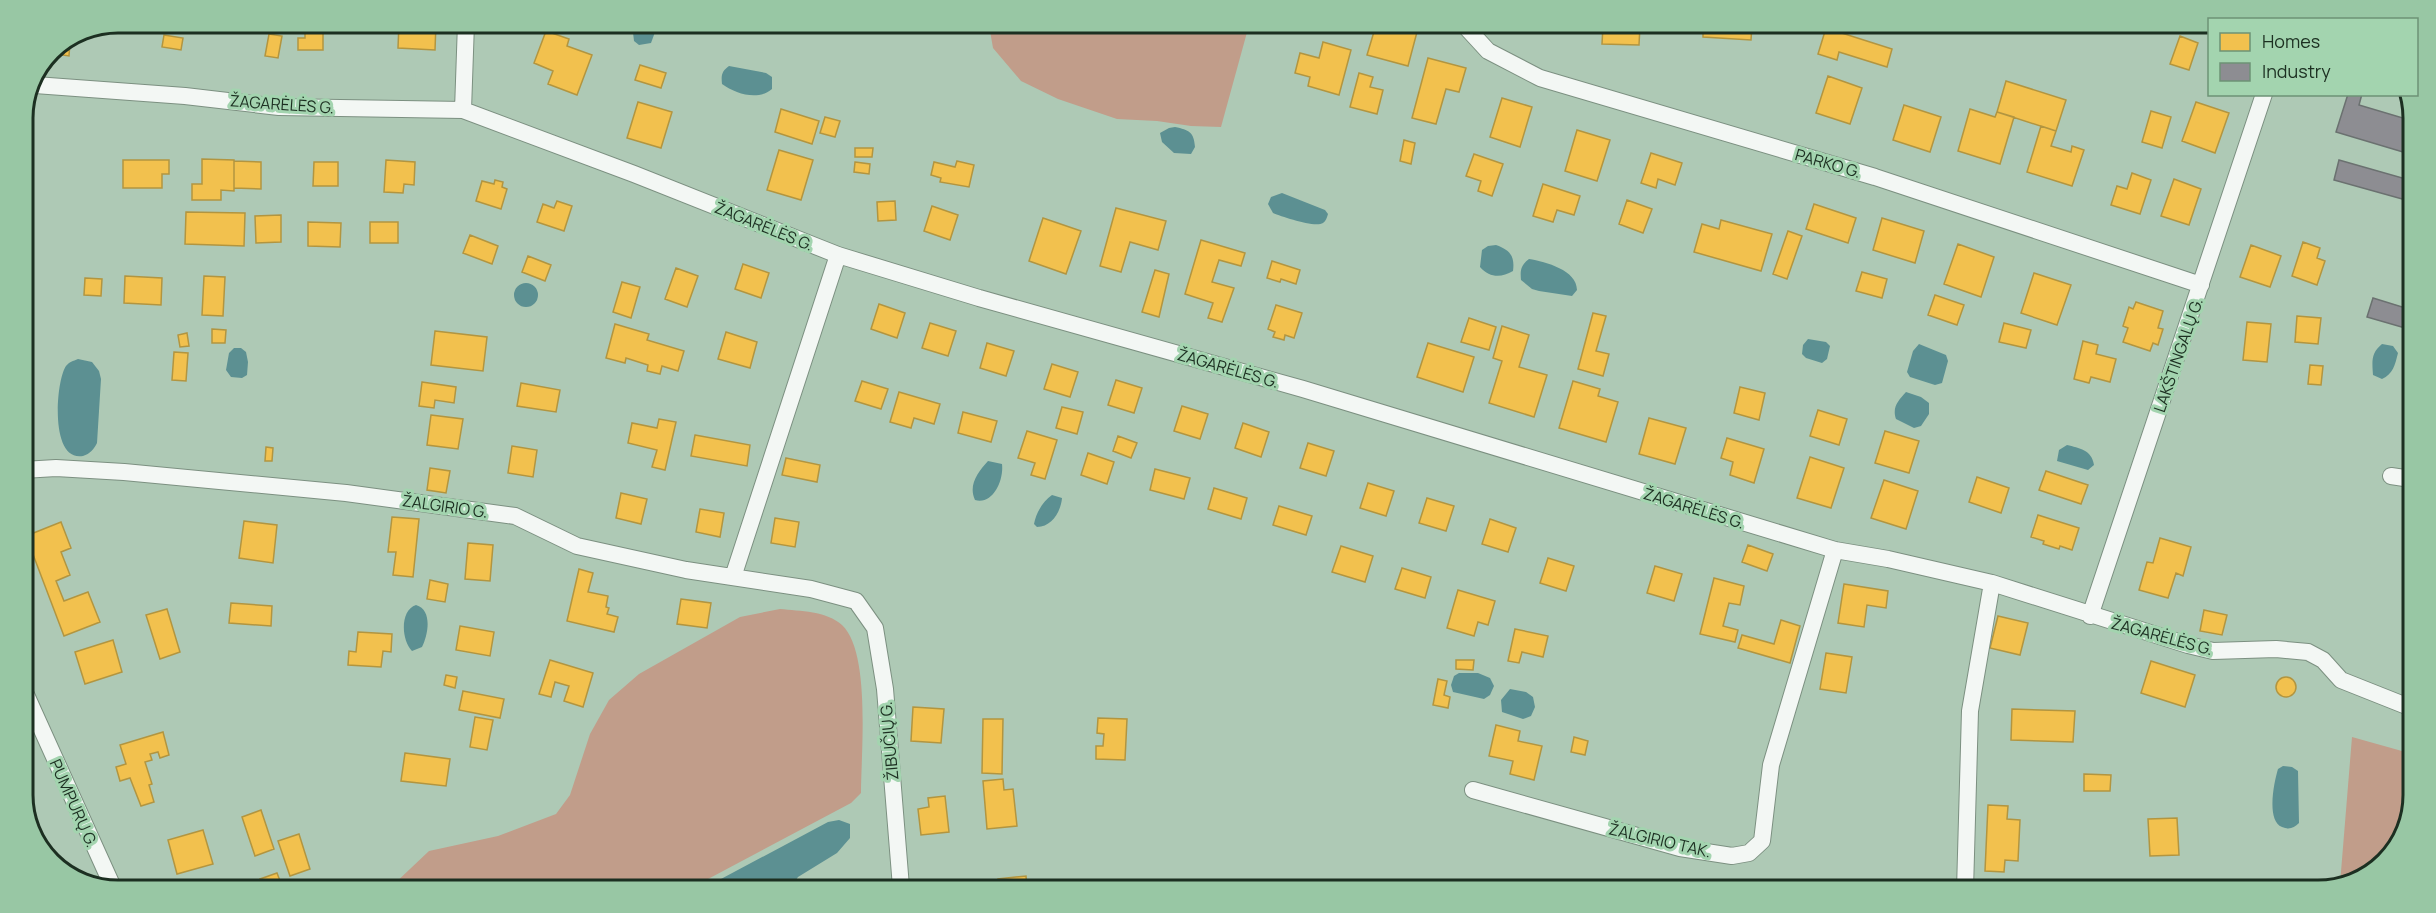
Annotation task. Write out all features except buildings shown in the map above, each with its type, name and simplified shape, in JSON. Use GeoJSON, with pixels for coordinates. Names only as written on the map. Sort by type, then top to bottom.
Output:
{"type":"FeatureCollection","features":[{"type":"Feature","properties":{"kind":"street"},"geometry":{"type":"LineString","coordinates":[[463,110],[466,33]]}},
{"type":"Feature","properties":{"kind":"street","name":"PARKO G."},"geometry":{"type":"LineString","coordinates":[[1471,33],[1488,51],[1540,78],[1875,177],[2201,285]]}},
{"type":"Feature","properties":{"kind":"street","name":"ŽAGARĖLĖS G."},"geometry":{"type":"LineString","coordinates":[[39,85],[185,96],[279,107],[463,110],[634,174],[838,255],[979,298],[1303,389],[1834,550],[1888,559],[1992,583],[2090,616],[2213,651],[2308,652],[2323,660],[2341,680],[2403,705]]}},
{"type":"Feature","properties":{"kind":"street","name":"LAKŠTINGALŲ G."},"geometry":{"type":"LineString","coordinates":[[2090,616],[2263,96]]}},
{"type":"Feature","properties":{"kind":"street"},"geometry":{"type":"LineString","coordinates":[[733,577],[838,255]]}},
{"type":"Feature","properties":{"kind":"street","name":"ŽALGIRIO G."},"geometry":{"type":"LineString","coordinates":[[33,469],[56,468],[124,472],[346,493],[515,516],[577,546],[686,570],[811,589],[856,601]]}},
{"type":"Feature","properties":{"kind":"street"},"geometry":{"type":"LineString","coordinates":[[2391,476],[2403,478]]}},
{"type":"Feature","properties":{"kind":"street","name":"ŽALGIRIO TAK."},"geometry":{"type":"LineString","coordinates":[[1473,790],[1680,848],[1732,856],[1749,853],[1762,841],[1772,765],[1834,550]]}},
{"type":"Feature","properties":{"kind":"street"},"geometry":{"type":"LineString","coordinates":[[1965,880],[1970,711],[1992,583]]}},
{"type":"Feature","properties":{"kind":"street","name":"ŽIBUČIŲ G."},"geometry":{"type":"LineString","coordinates":[[856,601],[874,628],[885,689],[900,880]]}},
{"type":"Feature","properties":{"kind":"street","name":"PUMPURŲ G."},"geometry":{"type":"LineString","coordinates":[[33,710],[109,879]]}},
{"type":"Feature","properties":{"kind":"shaded area"},"geometry":{"type":"Polygon","coordinates":[[[990,33],[1247,33],[1221,127],[1117,119],[1058,99],[1021,81],[993,48],[990,33]]]}},
{"type":"Feature","properties":{"kind":"shaded area"},"geometry":{"type":"Polygon","coordinates":[[[780,609],[813,612],[836,620],[851,638],[861,679],[863,729],[861,793],[851,803],[706,880],[398,880],[429,851],[498,836],[556,814],[570,795],[590,734],[609,700],[639,674],[740,617],[780,609]]]}},
{"type":"Feature","properties":{"kind":"shaded area"},"geometry":{"type":"Polygon","coordinates":[[[2352,737],[2403,751],[2403,795],[2399,823],[2392,838],[2365,866],[2341,877],[2352,737]]]}},
{"type":"Feature","properties":{"kind":"water"},"geometry":{"type":"Polygon","coordinates":[[[633,33],[655,33],[651,43],[639,45],[634,41],[633,33]]]}},
{"type":"Feature","properties":{"kind":"water"},"geometry":{"type":"Polygon","coordinates":[[[729,66],[766,73],[772,77],[772,89],[760,95],[747,95],[728,88],[722,84],[722,78],[723,72],[729,66]]]}},
{"type":"Feature","properties":{"kind":"water"},"geometry":{"type":"Polygon","coordinates":[[[1175,127],[1192,135],[1195,147],[1191,154],[1174,153],[1162,142],[1160,133],[1175,127]]]}},
{"type":"Feature","properties":{"kind":"water"},"geometry":{"type":"Polygon","coordinates":[[[1282,193],[1325,210],[1328,214],[1326,220],[1323,223],[1313,224],[1273,213],[1268,204],[1271,197],[1282,193]]]}},
{"type":"Feature","properties":{"kind":"water"},"geometry":{"type":"Polygon","coordinates":[[[1496,245],[1511,254],[1513,271],[1496,276],[1480,267],[1482,250],[1496,245]]]}},
{"type":"Feature","properties":{"kind":"water"},"geometry":{"type":"Polygon","coordinates":[[[1529,259],[1544,262],[1566,272],[1576,283],[1577,290],[1572,296],[1532,289],[1521,280],[1522,268],[1529,259]]]}},
{"type":"Feature","properties":{"kind":"water"},"geometry":{"type":"Polygon","coordinates":[[[526,283],[535,286],[538,295],[535,304],[526,307],[517,304],[514,295],[517,286],[526,283]]]}},
{"type":"Feature","properties":{"kind":"water"},"geometry":{"type":"Polygon","coordinates":[[[1808,339],[1826,342],[1830,346],[1827,359],[1822,363],[1806,358],[1802,354],[1803,345],[1808,339]]]}},
{"type":"Feature","properties":{"kind":"water"},"geometry":{"type":"Polygon","coordinates":[[[1919,344],[1946,355],[1948,361],[1942,383],[1935,385],[1910,377],[1907,372],[1913,351],[1919,344]]]}},
{"type":"Feature","properties":{"kind":"water"},"geometry":{"type":"Polygon","coordinates":[[[2382,344],[2393,346],[2398,353],[2391,372],[2382,379],[2373,375],[2372,366],[2374,354],[2382,344]]]}},
{"type":"Feature","properties":{"kind":"water"},"geometry":{"type":"Polygon","coordinates":[[[234,348],[241,348],[246,352],[247,375],[242,378],[231,377],[226,370],[229,353],[234,348]]]}},
{"type":"Feature","properties":{"kind":"water"},"geometry":{"type":"Polygon","coordinates":[[[78,359],[92,362],[99,371],[101,379],[97,443],[92,451],[83,456],[72,454],[65,446],[60,434],[58,418],[62,374],[67,365],[78,359]]]}},
{"type":"Feature","properties":{"kind":"water"},"geometry":{"type":"Polygon","coordinates":[[[1906,392],[1921,397],[1929,403],[1929,414],[1921,426],[1914,428],[1896,419],[1895,408],[1906,392]]]}},
{"type":"Feature","properties":{"kind":"water"},"geometry":{"type":"Polygon","coordinates":[[[2067,445],[2088,453],[2094,465],[2088,470],[2057,461],[2059,450],[2067,445]]]}},
{"type":"Feature","properties":{"kind":"water"},"geometry":{"type":"Polygon","coordinates":[[[988,461],[1002,464],[999,484],[987,499],[975,500],[973,484],[988,461]]]}},
{"type":"Feature","properties":{"kind":"water"},"geometry":{"type":"Polygon","coordinates":[[[1052,495],[1062,498],[1058,513],[1047,524],[1037,527],[1034,524],[1038,512],[1052,495]]]}},
{"type":"Feature","properties":{"kind":"water"},"geometry":{"type":"Polygon","coordinates":[[[416,605],[425,612],[428,623],[422,647],[412,651],[406,640],[404,626],[407,613],[416,605]]]}},
{"type":"Feature","properties":{"kind":"water"},"geometry":{"type":"Polygon","coordinates":[[[1459,673],[1478,673],[1490,678],[1494,686],[1490,695],[1484,699],[1453,692],[1451,685],[1454,676],[1459,673]]]}},
{"type":"Feature","properties":{"kind":"water"},"geometry":{"type":"Polygon","coordinates":[[[1510,689],[1526,692],[1533,697],[1535,707],[1531,716],[1523,719],[1502,712],[1501,700],[1510,689]]]}},
{"type":"Feature","properties":{"kind":"water"},"geometry":{"type":"Polygon","coordinates":[[[2283,766],[2292,767],[2298,771],[2299,823],[2289,828],[2277,823],[2272,801],[2276,775],[2278,769],[2283,766]]]}},
{"type":"Feature","properties":{"kind":"water"},"geometry":{"type":"Polygon","coordinates":[[[839,820],[850,824],[850,838],[837,853],[796,880],[719,880],[828,822],[839,820]]]}}]}
